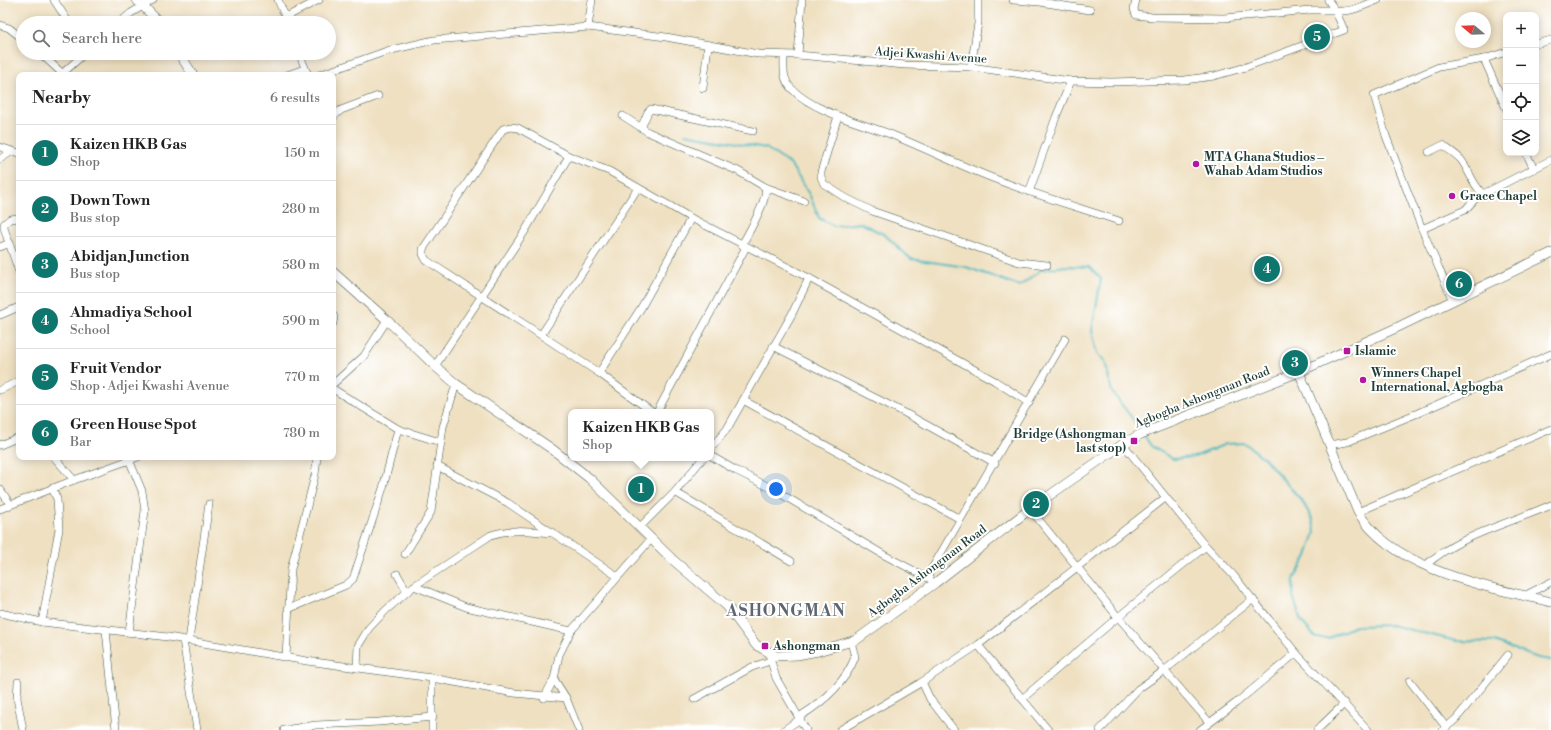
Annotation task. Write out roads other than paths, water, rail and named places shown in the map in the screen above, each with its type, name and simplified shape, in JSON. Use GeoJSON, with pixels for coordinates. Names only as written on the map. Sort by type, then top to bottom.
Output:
{"type":"FeatureCollection","features":[{"type":"Feature","properties":{"kind":"street"},"geometry":{"type":"LineString","coordinates":[[54,0],[64,16]]}},
{"type":"Feature","properties":{"kind":"street"},"geometry":{"type":"LineString","coordinates":[[127,16],[140,3],[153,0]]}},
{"type":"Feature","properties":{"kind":"street"},"geometry":{"type":"LineString","coordinates":[[278,0],[285,16]]}},
{"type":"Feature","properties":{"kind":"street"},"geometry":{"type":"LineString","coordinates":[[293,16],[319,0]]}},
{"type":"Feature","properties":{"kind":"street"},"geometry":{"type":"LineString","coordinates":[[588,27],[592,0]]}},
{"type":"Feature","properties":{"kind":"street"},"geometry":{"type":"LineString","coordinates":[[798,55],[802,0]]}},
{"type":"Feature","properties":{"kind":"street"},"geometry":{"type":"LineString","coordinates":[[971,67],[976,41],[978,0]]}},
{"type":"Feature","properties":{"kind":"street"},"geometry":{"type":"LineString","coordinates":[[1013,0],[1065,3],[1090,10]]}},
{"type":"Feature","properties":{"kind":"street"},"geometry":{"type":"LineString","coordinates":[[1136,0],[1134,9],[1136,15],[1152,17],[1224,18],[1310,10],[1347,11],[1378,0]]}},
{"type":"Feature","properties":{"kind":"street"},"geometry":{"type":"LineString","coordinates":[[1328,0],[1335,10]]}},
{"type":"Feature","properties":{"kind":"street"},"geometry":{"type":"LineString","coordinates":[[140,3],[153,16]]}},
{"type":"Feature","properties":{"kind":"street","name":"Adjei Kwashi Avenue"},"geometry":{"type":"LineString","coordinates":[[327,72],[416,43],[529,31],[588,27],[666,37],[758,54],[798,55],[904,64],[971,67],[1071,81],[1111,82],[1185,80],[1214,76],[1274,57],[1344,30],[1335,10]]}},
{"type":"Feature","properties":{"kind":"street"},"geometry":{"type":"LineString","coordinates":[[0,25],[9,28],[16,34]]}},
{"type":"Feature","properties":{"kind":"street"},"geometry":{"type":"LineString","coordinates":[[1539,44],[1550,42]]}},
{"type":"Feature","properties":{"kind":"street"},"geometry":{"type":"LineString","coordinates":[[703,88],[708,45]]}},
{"type":"Feature","properties":{"kind":"street"},"geometry":{"type":"LineString","coordinates":[[1453,301],[1422,228],[1379,119],[1374,95],[1439,67],[1484,59],[1503,53]]}},
{"type":"Feature","properties":{"kind":"street"},"geometry":{"type":"LineString","coordinates":[[784,55],[783,73],[791,89],[801,97],[838,116],[877,129],[984,175],[1029,192],[1120,221]]}},
{"type":"Feature","properties":{"kind":"street"},"geometry":{"type":"LineString","coordinates":[[1484,59],[1503,101]]}},
{"type":"Feature","properties":{"kind":"street"},"geometry":{"type":"LineString","coordinates":[[48,60],[62,72]]}},
{"type":"Feature","properties":{"kind":"street"},"geometry":{"type":"LineString","coordinates":[[66,72],[78,60]]}},
{"type":"Feature","properties":{"kind":"street"},"geometry":{"type":"LineString","coordinates":[[184,60],[191,72]]}},
{"type":"Feature","properties":{"kind":"street"},"geometry":{"type":"LineString","coordinates":[[302,60],[306,72]]}},
{"type":"Feature","properties":{"kind":"street"},"geometry":{"type":"LineString","coordinates":[[1029,192],[1056,117],[1071,81]]}},
{"type":"Feature","properties":{"kind":"street"},"geometry":{"type":"LineString","coordinates":[[336,114],[360,102],[378,96]]}},
{"type":"Feature","properties":{"kind":"street"},"geometry":{"type":"LineString","coordinates":[[641,128],[648,112],[652,109],[753,131]]}},
{"type":"Feature","properties":{"kind":"street"},"geometry":{"type":"LineString","coordinates":[[623,116],[641,128],[682,148],[738,171],[765,187],[804,201]]}},
{"type":"Feature","properties":{"kind":"street"},"geometry":{"type":"LineString","coordinates":[[838,116],[821,172],[821,177],[824,184],[844,197],[895,219],[1019,262],[1047,265]]}},
{"type":"Feature","properties":{"kind":"street"},"geometry":{"type":"LineString","coordinates":[[648,409],[599,373],[426,260],[423,254],[423,249],[503,129],[511,127],[518,128],[569,156],[608,172],[744,246],[809,278],[995,381],[1029,403]]}},
{"type":"Feature","properties":{"kind":"street"},"geometry":{"type":"LineString","coordinates":[[1429,152],[1443,145],[1450,152],[1456,154],[1462,161],[1476,188],[1483,194]]}},
{"type":"Feature","properties":{"kind":"street"},"geometry":{"type":"LineString","coordinates":[[0,147],[10,152],[16,153]]}},
{"type":"Feature","properties":{"kind":"street"},"geometry":{"type":"LineString","coordinates":[[0,159],[10,152]]}},
{"type":"Feature","properties":{"kind":"street"},"geometry":{"type":"LineString","coordinates":[[435,366],[529,224],[569,156]]}},
{"type":"Feature","properties":{"kind":"street"},"geometry":{"type":"LineString","coordinates":[[1528,156],[1534,169]]}},
{"type":"Feature","properties":{"kind":"street"},"geometry":{"type":"LineString","coordinates":[[1422,228],[1465,210],[1476,198],[1551,160]]}},
{"type":"Feature","properties":{"kind":"street"},"geometry":{"type":"LineString","coordinates":[[659,409],[744,246],[764,201],[767,191],[765,187]]}},
{"type":"Feature","properties":{"kind":"street"},"geometry":{"type":"LineString","coordinates":[[541,336],[638,188]]}},
{"type":"Feature","properties":{"kind":"street"},"geometry":{"type":"LineString","coordinates":[[16,218],[10,218],[4,224],[16,262]]}},
{"type":"Feature","properties":{"kind":"street"},"geometry":{"type":"LineString","coordinates":[[599,373],[641,308],[691,218]]}},
{"type":"Feature","properties":{"kind":"street"},"geometry":{"type":"LineString","coordinates":[[0,247],[10,243]]}},
{"type":"Feature","properties":{"kind":"street","name":"Agbogba Ashongman Road"},"geometry":{"type":"LineString","coordinates":[[770,657],[818,651],[851,642],[935,583],[1030,509],[1123,444],[1164,424],[1299,372],[1453,301],[1551,253]]}},
{"type":"Feature","properties":{"kind":"street"},"geometry":{"type":"LineString","coordinates":[[336,275],[456,384],[568,460]]}},
{"type":"Feature","properties":{"kind":"street"},"geometry":{"type":"LineString","coordinates":[[714,444],[727,429],[809,278]]}},
{"type":"Feature","properties":{"kind":"street"},"geometry":{"type":"LineString","coordinates":[[0,316],[16,308]]}},
{"type":"Feature","properties":{"kind":"street"},"geometry":{"type":"LineString","coordinates":[[336,381],[364,356],[387,320]]}},
{"type":"Feature","properties":{"kind":"street"},"geometry":{"type":"LineString","coordinates":[[927,577],[960,518],[995,463],[1065,340]]}},
{"type":"Feature","properties":{"kind":"street"},"geometry":{"type":"LineString","coordinates":[[773,346],[905,413],[995,463]]}},
{"type":"Feature","properties":{"kind":"street"},"geometry":{"type":"LineString","coordinates":[[1329,445],[1347,442],[1418,413],[1551,354]]}},
{"type":"Feature","properties":{"kind":"street"},"geometry":{"type":"LineString","coordinates":[[1299,372],[1358,512],[1372,531],[1385,543],[1407,557],[1476,584],[1551,602]]}},
{"type":"Feature","properties":{"kind":"street"},"geometry":{"type":"LineString","coordinates":[[0,390],[16,382]]}},
{"type":"Feature","properties":{"kind":"street"},"geometry":{"type":"LineString","coordinates":[[405,554],[431,512],[440,442],[456,384]]}},
{"type":"Feature","properties":{"kind":"street"},"geometry":{"type":"LineString","coordinates":[[336,391],[398,429],[440,442]]}},
{"type":"Feature","properties":{"kind":"street"},"geometry":{"type":"LineString","coordinates":[[743,400],[960,518]]}},
{"type":"Feature","properties":{"kind":"street"},"geometry":{"type":"LineString","coordinates":[[288,608],[346,585],[353,579],[383,488],[398,429]]}},
{"type":"Feature","properties":{"kind":"street"},"geometry":{"type":"LineString","coordinates":[[1358,512],[1551,429]]}},
{"type":"Feature","properties":{"kind":"street"},"geometry":{"type":"LineString","coordinates":[[0,445],[16,438]]}},
{"type":"Feature","properties":{"kind":"street"},"geometry":{"type":"LineString","coordinates":[[1123,444],[1165,498],[1206,546],[1233,574],[1296,653],[1368,730]]}},
{"type":"Feature","properties":{"kind":"street"},"geometry":{"type":"LineString","coordinates":[[714,458],[771,488],[884,555],[927,577],[935,583]]}},
{"type":"Feature","properties":{"kind":"street"},"geometry":{"type":"LineString","coordinates":[[57,460],[74,480]]}},
{"type":"Feature","properties":{"kind":"street"},"geometry":{"type":"LineString","coordinates":[[0,509],[124,460]]}},
{"type":"Feature","properties":{"kind":"street"},"geometry":{"type":"LineString","coordinates":[[129,632],[144,511],[142,491],[130,460]]}},
{"type":"Feature","properties":{"kind":"street"},"geometry":{"type":"LineString","coordinates":[[286,658],[291,569],[296,542],[315,475],[317,460]]}},
{"type":"Feature","properties":{"kind":"street"},"geometry":{"type":"LineString","coordinates":[[569,461],[589,478],[689,575],[727,606],[756,645],[770,657],[776,678],[806,730]]}},
{"type":"Feature","properties":{"kind":"street"},"geometry":{"type":"LineString","coordinates":[[640,528],[675,492],[701,461]]}},
{"type":"Feature","properties":{"kind":"street"},"geometry":{"type":"LineString","coordinates":[[437,466],[508,503],[551,534],[617,576]]}},
{"type":"Feature","properties":{"kind":"street"},"geometry":{"type":"LineString","coordinates":[[42,622],[59,529],[57,499],[52,488]]}},
{"type":"Feature","properties":{"kind":"street"},"geometry":{"type":"LineString","coordinates":[[0,489],[10,504]]}},
{"type":"Feature","properties":{"kind":"street"},"geometry":{"type":"LineString","coordinates":[[675,492],[791,561]]}},
{"type":"Feature","properties":{"kind":"street"},"geometry":{"type":"LineString","coordinates":[[840,730],[922,682],[978,645],[1076,566],[1165,498]]}},
{"type":"Feature","properties":{"kind":"street"},"geometry":{"type":"LineString","coordinates":[[197,730],[186,640],[209,504]]}},
{"type":"Feature","properties":{"kind":"street"},"geometry":{"type":"LineString","coordinates":[[1426,565],[1440,553],[1461,542],[1551,505]]}},
{"type":"Feature","properties":{"kind":"street"},"geometry":{"type":"LineString","coordinates":[[1030,509],[1118,617],[1209,722]]}},
{"type":"Feature","properties":{"kind":"street"},"geometry":{"type":"LineString","coordinates":[[357,668],[358,646],[369,628],[414,586],[491,535],[504,531],[522,530],[551,534]]}},
{"type":"Feature","properties":{"kind":"street"},"geometry":{"type":"LineString","coordinates":[[544,698],[554,679],[558,655],[571,631],[617,576],[651,539]]}},
{"type":"Feature","properties":{"kind":"street"},"geometry":{"type":"LineString","coordinates":[[1022,699],[1118,617],[1206,546]]}},
{"type":"Feature","properties":{"kind":"street"},"geometry":{"type":"LineString","coordinates":[[397,574],[407,591]]}},
{"type":"Feature","properties":{"kind":"street"},"geometry":{"type":"LineString","coordinates":[[1524,596],[1551,582]]}},
{"type":"Feature","properties":{"kind":"street"},"geometry":{"type":"LineString","coordinates":[[414,586],[466,606],[571,631]]}},
{"type":"Feature","properties":{"kind":"street"},"geometry":{"type":"LineString","coordinates":[[1100,730],[1138,689],[1165,670],[1253,599]]}},
{"type":"Feature","properties":{"kind":"street"},"geometry":{"type":"LineString","coordinates":[[0,613],[42,622],[186,640],[286,658],[432,678],[544,698],[566,698]]}},
{"type":"Feature","properties":{"kind":"street"},"geometry":{"type":"LineString","coordinates":[[106,630],[116,730]]}},
{"type":"Feature","properties":{"kind":"street"},"geometry":{"type":"LineString","coordinates":[[784,730],[820,703],[838,686],[855,657],[851,642]]}},
{"type":"Feature","properties":{"kind":"street"},"geometry":{"type":"LineString","coordinates":[[978,645],[1048,730]]}},
{"type":"Feature","properties":{"kind":"street"},"geometry":{"type":"LineString","coordinates":[[1200,730],[1236,703],[1296,653]]}},
{"type":"Feature","properties":{"kind":"street"},"geometry":{"type":"LineString","coordinates":[[1410,681],[1445,729],[1456,719],[1508,655]]}},
{"type":"Feature","properties":{"kind":"street"},"geometry":{"type":"LineString","coordinates":[[694,699],[770,657]]}},
{"type":"Feature","properties":{"kind":"street"},"geometry":{"type":"LineString","coordinates":[[432,678],[432,730]]}},
{"type":"Feature","properties":{"kind":"street"},"geometry":{"type":"LineString","coordinates":[[554,679],[566,698],[579,730]]}},
{"type":"Feature","properties":{"kind":"street"},"geometry":{"type":"LineString","coordinates":[[18,682],[17,698],[23,730]]}},
{"type":"Feature","properties":{"kind":"street"},"geometry":{"type":"LineString","coordinates":[[922,682],[930,698],[952,729]]}},
{"type":"Feature","properties":{"kind":"street"},"geometry":{"type":"LineString","coordinates":[[1317,730],[1345,704]]}},
{"type":"Feature","properties":{"kind":"street"},"geometry":{"type":"LineString","coordinates":[[284,730],[316,725],[379,722],[433,717]]}},
{"type":"Feature","properties":{"kind":"waterway"},"geometry":{"type":"LineString","coordinates":[[685,134],[766,148],[791,165],[810,196],[819,218],[834,226],[861,223],[885,235],[911,259],[966,267],[1020,286],[1041,270],[1065,266],[1090,267],[1101,279],[1092,330],[1097,354],[1105,361],[1112,392],[1142,431]]}},
{"type":"Feature","properties":{"kind":"waterway"},"geometry":{"type":"LineString","coordinates":[[1144,435],[1151,446],[1173,459],[1194,457],[1226,444],[1245,443],[1265,459],[1302,501],[1313,520],[1315,532],[1307,556],[1294,579],[1293,596],[1301,621],[1316,638],[1329,638],[1355,626],[1391,625],[1456,641],[1494,642],[1538,658],[1551,660]]}},
{"type":"Feature","properties":{"kind":"place","name":"Fruit Vendor"},"geometry":{"type":"Point","coordinates":[1317,37]}},
{"type":"Feature","properties":{"kind":"place","name":"MTA Ghana Studios – Wahab Adam Studios"},"geometry":{"type":"Point","coordinates":[1196,164]}},
{"type":"Feature","properties":{"kind":"place","name":"Grace Chapel"},"geometry":{"type":"Point","coordinates":[1452,196]}},
{"type":"Feature","properties":{"kind":"place","name":"Ahmadiya School"},"geometry":{"type":"Point","coordinates":[1267,269]}},
{"type":"Feature","properties":{"kind":"place","name":"Green House Spot"},"geometry":{"type":"Point","coordinates":[1459,284]}},
{"type":"Feature","properties":{"kind":"place","name":"Islamic"},"geometry":{"type":"Point","coordinates":[1347,351]}},
{"type":"Feature","properties":{"kind":"place","name":"Abidjan Junction"},"geometry":{"type":"Point","coordinates":[1295,363]}},
{"type":"Feature","properties":{"kind":"place","name":"Winners Chapel International, Agbogba"},"geometry":{"type":"Point","coordinates":[1363,380]}},
{"type":"Feature","properties":{"kind":"place","name":"Bridge (Ashongman last stop)"},"geometry":{"type":"Point","coordinates":[1134,441]}},
{"type":"Feature","properties":{"kind":"place","name":"Kaizen HKB Gas"},"geometry":{"type":"Point","coordinates":[641,489]}},
{"type":"Feature","properties":{"kind":"place","name":"Down Town"},"geometry":{"type":"Point","coordinates":[1036,504]}},
{"type":"Feature","properties":{"kind":"place","name":"Ashongman"},"geometry":{"type":"Point","coordinates":[765,646]}},
{"type":"Feature","properties":{"kind":"district","name":"ASHONGMAN"},"geometry":{"type":"Point","coordinates":[786,610]}}]}
